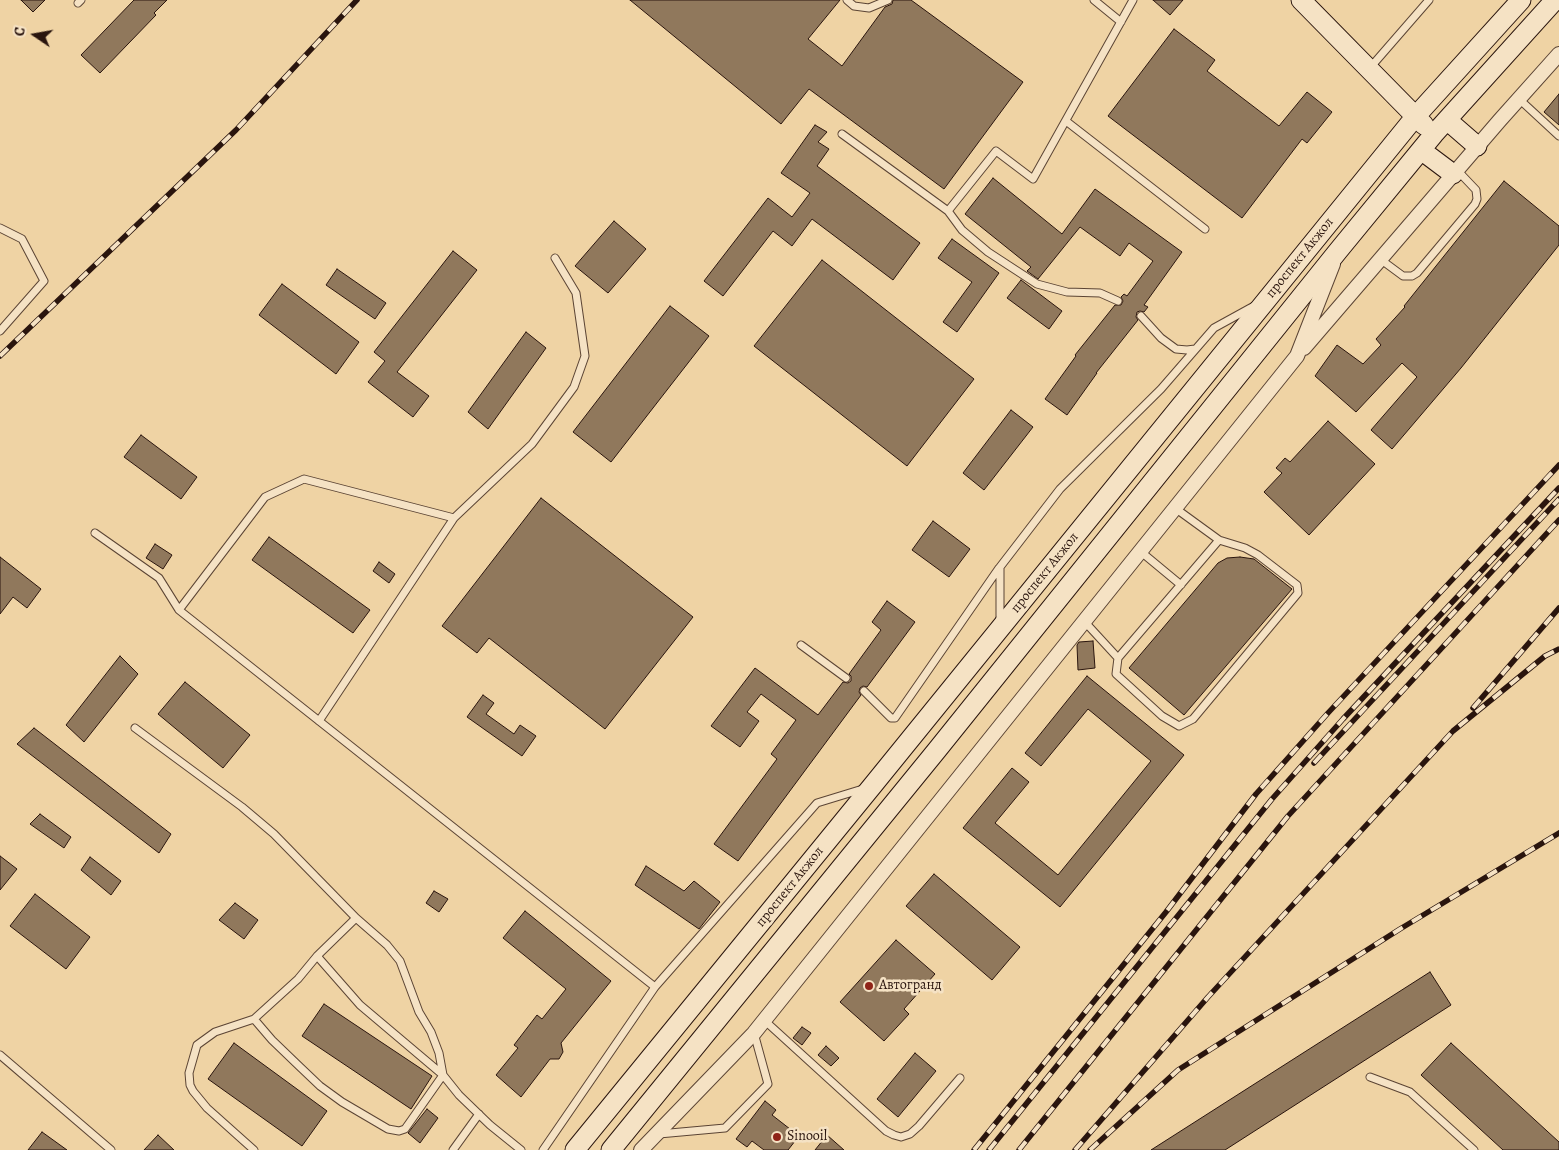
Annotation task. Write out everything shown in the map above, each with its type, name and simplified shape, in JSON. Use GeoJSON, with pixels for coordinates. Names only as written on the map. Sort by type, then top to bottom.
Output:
{"type":"FeatureCollection","features":[{"type":"Feature","properties":{"kind":"main road"},"geometry":{"type":"LineString","coordinates":[[1301,0],[1415,117],[1434,134]]}},
{"type":"Feature","properties":{"kind":"main road","name":"проспект Акжол"},"geometry":{"type":"LineString","coordinates":[[575,1150],[1000,630],[1415,117],[1521,0]]}},
{"type":"Feature","properties":{"kind":"main road","name":"проспект Акжол"},"geometry":{"type":"LineString","coordinates":[[611,1150],[937,750],[1434,134],[1555,0]]}},
{"type":"Feature","properties":{"kind":"main road"},"geometry":{"type":"LineString","coordinates":[[1447,120],[1477,146]]}},
{"type":"Feature","properties":{"kind":"main road"},"geometry":{"type":"LineString","coordinates":[[1421,150],[1455,172]]}},
{"type":"Feature","properties":{"kind":"main road"},"geometry":{"type":"LineString","coordinates":[[915,734],[937,750]]}},
{"type":"Feature","properties":{"kind":"street"},"geometry":{"type":"LineString","coordinates":[[641,1150],[754,1033],[1297,356],[1477,146],[1559,54]]}},
{"type":"Feature","properties":{"kind":"street"},"geometry":{"type":"LineString","coordinates":[[1297,356],[1338,251]]}},
{"type":"Feature","properties":{"kind":"lane"},"geometry":{"type":"LineString","coordinates":[[846,0],[854,6],[869,8],[888,0]]}},
{"type":"Feature","properties":{"kind":"lane"},"geometry":{"type":"LineString","coordinates":[[1094,0],[1121,22]]}},
{"type":"Feature","properties":{"kind":"lane"},"geometry":{"type":"LineString","coordinates":[[948,210],[996,151],[1033,179],[1133,0]]}},
{"type":"Feature","properties":{"kind":"lane"},"geometry":{"type":"LineString","coordinates":[[1369,69],[1429,0]]}},
{"type":"Feature","properties":{"kind":"lane"},"geometry":{"type":"LineString","coordinates":[[1519,98],[1559,136]]}},
{"type":"Feature","properties":{"kind":"lane"},"geometry":{"type":"LineString","coordinates":[[1066,121],[1205,229]]}},
{"type":"Feature","properties":{"kind":"lane"},"geometry":{"type":"LineString","coordinates":[[842,134],[948,210],[962,230],[988,252],[1037,284],[1068,292],[1100,293],[1118,301]]}},
{"type":"Feature","properties":{"kind":"lane"},"geometry":{"type":"LineString","coordinates":[[1380,259],[1402,276],[1412,276],[1417,273],[1442,244],[1472,208],[1477,199],[1476,190],[1455,172]]}},
{"type":"Feature","properties":{"kind":"lane"},"geometry":{"type":"LineString","coordinates":[[0,228],[22,239],[44,281],[0,330]]}},
{"type":"Feature","properties":{"kind":"lane"},"geometry":{"type":"LineString","coordinates":[[319,721],[454,518],[532,444],[574,387],[586,356],[576,293],[554,258]]}},
{"type":"Feature","properties":{"kind":"lane"},"geometry":{"type":"LineString","coordinates":[[864,691],[891,718],[895,718],[1000,567],[1060,489],[1162,389],[1214,328],[1268,299]]}},
{"type":"Feature","properties":{"kind":"lane"},"geometry":{"type":"LineString","coordinates":[[1140,316],[1161,338],[1176,349],[1195,349]]}},
{"type":"Feature","properties":{"kind":"lane"},"geometry":{"type":"LineString","coordinates":[[180,610],[265,497],[304,478],[454,518]]}},
{"type":"Feature","properties":{"kind":"lane"},"geometry":{"type":"LineString","coordinates":[[1175,508],[1219,540],[1245,548],[1258,555],[1297,585],[1298,593],[1193,719],[1179,726],[1162,716],[1116,674],[1118,658],[1219,540]]}},
{"type":"Feature","properties":{"kind":"lane"},"geometry":{"type":"LineString","coordinates":[[95,533],[158,578],[180,610],[655,987]]}},
{"type":"Feature","properties":{"kind":"lane"},"geometry":{"type":"LineString","coordinates":[[1140,551],[1181,584]]}},
{"type":"Feature","properties":{"kind":"lane"},"geometry":{"type":"LineString","coordinates":[[1000,567],[1000,630]]}},
{"type":"Feature","properties":{"kind":"lane"},"geometry":{"type":"LineString","coordinates":[[1084,621],[1118,658]]}},
{"type":"Feature","properties":{"kind":"lane"},"geometry":{"type":"LineString","coordinates":[[801,645],[846,678]]}},
{"type":"Feature","properties":{"kind":"lane"},"geometry":{"type":"LineString","coordinates":[[134,728],[242,807],[274,834],[356,918],[387,945],[400,962],[419,1012],[431,1032],[439,1053],[443,1075],[405,1129],[399,1131],[388,1128],[342,1102],[320,1086],[272,1040],[254,1019]]}},
{"type":"Feature","properties":{"kind":"lane"},"geometry":{"type":"LineString","coordinates":[[543,1150],[655,987],[817,802],[873,785]]}},
{"type":"Feature","properties":{"kind":"lane"},"geometry":{"type":"LineString","coordinates":[[254,1150],[206,1108],[190,1085],[189,1073],[197,1045],[215,1032],[254,1019],[298,979],[317,956],[356,918]]}},
{"type":"Feature","properties":{"kind":"lane"},"geometry":{"type":"LineString","coordinates":[[317,956],[360,1005],[443,1075],[479,1114],[522,1150]]}},
{"type":"Feature","properties":{"kind":"lane"},"geometry":{"type":"LineString","coordinates":[[764,1020],[886,1131],[894,1135],[901,1137],[910,1134],[960,1078]]}},
{"type":"Feature","properties":{"kind":"lane"},"geometry":{"type":"LineString","coordinates":[[656,1134],[725,1128],[768,1084],[754,1033]]}},
{"type":"Feature","properties":{"kind":"lane"},"geometry":{"type":"LineString","coordinates":[[0,1055],[111,1150]]}},
{"type":"Feature","properties":{"kind":"lane"},"geometry":{"type":"LineString","coordinates":[[1370,1077],[1410,1092],[1474,1150]]}},
{"type":"Feature","properties":{"kind":"lane"},"geometry":{"type":"LineString","coordinates":[[453,1150],[479,1114]]}},
{"type":"Feature","properties":{"kind":"building"},"geometry":{"type":"Polygon","coordinates":[[[21,0],[45,0],[33,12],[21,0]]]}},
{"type":"Feature","properties":{"kind":"building"},"geometry":{"type":"Polygon","coordinates":[[[134,0],[167,0],[154,13],[156,15],[100,73],[81,55],[134,0]]]}},
{"type":"Feature","properties":{"kind":"building"},"geometry":{"type":"Polygon","coordinates":[[[630,0],[840,0],[808,39],[842,66],[885,7],[892,4],[893,0],[911,0],[1023,82],[944,189],[809,89],[781,124],[630,0]]]}},
{"type":"Feature","properties":{"kind":"building"},"geometry":{"type":"Polygon","coordinates":[[[1153,0],[1183,0],[1170,15],[1153,0]]]}},
{"type":"Feature","properties":{"kind":"building"},"geometry":{"type":"Polygon","coordinates":[[[1174,29],[1215,60],[1207,71],[1279,126],[1307,92],[1332,112],[1307,143],[1302,139],[1242,218],[1108,116],[1174,29]]]}},
{"type":"Feature","properties":{"kind":"building"},"geometry":{"type":"Polygon","coordinates":[[[1559,94],[1559,125],[1544,112],[1559,94]]]}},
{"type":"Feature","properties":{"kind":"building"},"geometry":{"type":"Polygon","coordinates":[[[815,125],[827,132],[818,142],[829,149],[817,166],[920,243],[893,280],[812,219],[792,246],[773,231],[723,296],[704,281],[768,198],[792,217],[810,193],[781,173],[815,125]]]}},
{"type":"Feature","properties":{"kind":"building"},"geometry":{"type":"Polygon","coordinates":[[[993,178],[1062,234],[1095,189],[1182,252],[1144,305],[1148,307],[1144,312],[1137,312],[1136,317],[1138,320],[1096,373],[1067,415],[1045,399],[1075,355],[1115,305],[1121,305],[1123,301],[1121,297],[1124,294],[1127,296],[1153,261],[1129,243],[1120,256],[1080,227],[1038,279],[1027,271],[1031,267],[965,214],[993,178]]]}},
{"type":"Feature","properties":{"kind":"building"},"geometry":{"type":"Polygon","coordinates":[[[1504,181],[1559,226],[1559,245],[1461,368],[1392,449],[1371,430],[1417,377],[1402,363],[1356,412],[1315,376],[1337,345],[1363,364],[1381,345],[1376,339],[1405,307],[1504,181]]]}},
{"type":"Feature","properties":{"kind":"building"},"geometry":{"type":"Polygon","coordinates":[[[614,221],[646,249],[608,293],[575,266],[614,221]]]}},
{"type":"Feature","properties":{"kind":"building"},"geometry":{"type":"Polygon","coordinates":[[[952,239],[999,273],[957,332],[943,322],[972,282],[938,258],[952,239]]]}},
{"type":"Feature","properties":{"kind":"building"},"geometry":{"type":"Polygon","coordinates":[[[453,251],[477,270],[397,372],[429,396],[413,417],[368,382],[385,361],[374,352],[453,251]]]}},
{"type":"Feature","properties":{"kind":"building"},"geometry":{"type":"Polygon","coordinates":[[[822,260],[974,379],[907,466],[754,346],[822,260]]]}},
{"type":"Feature","properties":{"kind":"building"},"geometry":{"type":"Polygon","coordinates":[[[337,269],[386,303],[375,319],[326,285],[337,269]]]}},
{"type":"Feature","properties":{"kind":"building"},"geometry":{"type":"Polygon","coordinates":[[[1021,280],[1062,311],[1049,329],[1007,298],[1021,280]]]}},
{"type":"Feature","properties":{"kind":"building"},"geometry":{"type":"Polygon","coordinates":[[[282,284],[359,342],[336,374],[259,315],[282,284]]]}},
{"type":"Feature","properties":{"kind":"building"},"geometry":{"type":"Polygon","coordinates":[[[670,306],[709,336],[611,462],[573,432],[670,306]]]}},
{"type":"Feature","properties":{"kind":"building"},"geometry":{"type":"Polygon","coordinates":[[[526,332],[546,348],[488,429],[468,412],[526,332]]]}},
{"type":"Feature","properties":{"kind":"building"},"geometry":{"type":"Polygon","coordinates":[[[1011,410],[1033,427],[984,490],[963,473],[1011,410]]]}},
{"type":"Feature","properties":{"kind":"building"},"geometry":{"type":"Polygon","coordinates":[[[1328,421],[1375,464],[1309,535],[1264,492],[1282,473],[1276,468],[1285,458],[1290,462],[1328,421]]]}},
{"type":"Feature","properties":{"kind":"building"},"geometry":{"type":"Polygon","coordinates":[[[141,435],[197,477],[181,499],[124,457],[141,435]]]}},
{"type":"Feature","properties":{"kind":"building"},"geometry":{"type":"Polygon","coordinates":[[[541,498],[693,617],[605,729],[489,638],[477,653],[442,626],[541,498]]]}},
{"type":"Feature","properties":{"kind":"building"},"geometry":{"type":"Polygon","coordinates":[[[933,521],[970,549],[949,577],[912,550],[933,521]]]}},
{"type":"Feature","properties":{"kind":"building"},"geometry":{"type":"Polygon","coordinates":[[[269,537],[370,610],[353,633],[252,560],[269,537]]]}},
{"type":"Feature","properties":{"kind":"building"},"geometry":{"type":"Polygon","coordinates":[[[155,544],[172,555],[163,569],[146,558],[155,544]]]}},
{"type":"Feature","properties":{"kind":"building"},"geometry":{"type":"Polygon","coordinates":[[[0,557],[41,589],[27,608],[13,597],[0,614],[0,557]]]}},
{"type":"Feature","properties":{"kind":"building"},"geometry":{"type":"Polygon","coordinates":[[[1227,558],[1254,559],[1292,589],[1184,715],[1129,668],[1218,563],[1227,558]]]}},
{"type":"Feature","properties":{"kind":"building"},"geometry":{"type":"Polygon","coordinates":[[[379,562],[395,574],[389,583],[373,571],[379,562]]]}},
{"type":"Feature","properties":{"kind":"building"},"geometry":{"type":"Polygon","coordinates":[[[887,601],[915,622],[867,687],[863,686],[860,688],[859,692],[861,695],[738,861],[714,844],[777,759],[771,754],[796,720],[761,694],[747,712],[759,721],[740,747],[711,726],[755,668],[818,715],[843,682],[848,683],[851,681],[849,674],[881,630],[872,622],[887,601]]]}},
{"type":"Feature","properties":{"kind":"building"},"geometry":{"type":"Polygon","coordinates":[[[1093,641],[1095,668],[1078,670],[1077,645],[1079,642],[1093,641]]]}},
{"type":"Feature","properties":{"kind":"building"},"geometry":{"type":"Polygon","coordinates":[[[120,656],[138,674],[84,742],[66,725],[120,656]]]}},
{"type":"Feature","properties":{"kind":"building"},"geometry":{"type":"Polygon","coordinates":[[[1087,676],[1184,755],[1060,907],[963,828],[1012,768],[1029,782],[995,823],[1058,875],[1151,761],[1088,709],[1041,766],[1025,753],[1087,676]]]}},
{"type":"Feature","properties":{"kind":"building"},"geometry":{"type":"Polygon","coordinates":[[[185,682],[250,735],[223,768],[158,714],[185,682]]]}},
{"type":"Feature","properties":{"kind":"building"},"geometry":{"type":"Polygon","coordinates":[[[483,695],[494,703],[486,714],[514,734],[520,725],[536,736],[522,756],[467,717],[483,695]]]}},
{"type":"Feature","properties":{"kind":"building"},"geometry":{"type":"Polygon","coordinates":[[[34,728],[171,834],[159,853],[17,744],[34,728]]]}},
{"type":"Feature","properties":{"kind":"building"},"geometry":{"type":"Polygon","coordinates":[[[40,814],[71,837],[64,848],[30,824],[40,814]]]}},
{"type":"Feature","properties":{"kind":"building"},"geometry":{"type":"Polygon","coordinates":[[[0,856],[17,869],[0,890],[0,856]]]}},
{"type":"Feature","properties":{"kind":"building"},"geometry":{"type":"Polygon","coordinates":[[[90,857],[121,881],[111,895],[81,870],[90,857]]]}},
{"type":"Feature","properties":{"kind":"building"},"geometry":{"type":"Polygon","coordinates":[[[646,866],[684,891],[694,881],[720,902],[699,929],[635,885],[646,866]]]}},
{"type":"Feature","properties":{"kind":"building"},"geometry":{"type":"Polygon","coordinates":[[[934,874],[1020,947],[992,980],[906,906],[934,874]]]}},
{"type":"Feature","properties":{"kind":"building"},"geometry":{"type":"Polygon","coordinates":[[[434,891],[448,899],[439,912],[426,903],[434,891]]]}},
{"type":"Feature","properties":{"kind":"building"},"geometry":{"type":"Polygon","coordinates":[[[35,894],[90,937],[66,969],[10,926],[35,894]]]}},
{"type":"Feature","properties":{"kind":"building"},"geometry":{"type":"Polygon","coordinates":[[[235,903],[258,920],[244,939],[219,920],[235,903]]]}},
{"type":"Feature","properties":{"kind":"building"},"geometry":{"type":"Polygon","coordinates":[[[525,911],[611,981],[561,1043],[563,1052],[559,1059],[550,1059],[521,1097],[496,1075],[518,1048],[514,1045],[537,1015],[542,1019],[566,989],[503,938],[525,911]]]}},
{"type":"Feature","properties":{"kind":"building"},"geometry":{"type":"Polygon","coordinates":[[[896,940],[935,974],[904,1009],[909,1014],[884,1041],[840,1002],[896,940]]]}},
{"type":"Feature","properties":{"kind":"building"},"geometry":{"type":"Polygon","coordinates":[[[1430,972],[1451,1005],[1225,1150],[1151,1150],[1430,972]]]}},
{"type":"Feature","properties":{"kind":"building"},"geometry":{"type":"Polygon","coordinates":[[[324,1004],[432,1076],[411,1109],[302,1036],[324,1004]]]}},
{"type":"Feature","properties":{"kind":"building"},"geometry":{"type":"Polygon","coordinates":[[[802,1027],[811,1033],[802,1045],[793,1038],[802,1027]]]}},
{"type":"Feature","properties":{"kind":"building"},"geometry":{"type":"Polygon","coordinates":[[[234,1043],[327,1111],[302,1146],[208,1079],[234,1043]]]}},
{"type":"Feature","properties":{"kind":"building"},"geometry":{"type":"Polygon","coordinates":[[[1451,1043],[1559,1142],[1559,1150],[1503,1150],[1421,1075],[1451,1043]]]}},
{"type":"Feature","properties":{"kind":"building"},"geometry":{"type":"Polygon","coordinates":[[[826,1046],[839,1058],[831,1066],[818,1055],[826,1046]]]}},
{"type":"Feature","properties":{"kind":"building"},"geometry":{"type":"Polygon","coordinates":[[[915,1053],[936,1071],[898,1117],[877,1099],[915,1053]]]}},
{"type":"Feature","properties":{"kind":"building"},"geometry":{"type":"Polygon","coordinates":[[[765,1101],[776,1110],[772,1115],[799,1136],[788,1150],[764,1150],[752,1141],[747,1147],[736,1139],[765,1101]]]}},
{"type":"Feature","properties":{"kind":"building"},"geometry":{"type":"Polygon","coordinates":[[[427,1109],[438,1118],[420,1143],[408,1133],[427,1109]]]}},
{"type":"Feature","properties":{"kind":"building"},"geometry":{"type":"Polygon","coordinates":[[[42,1132],[67,1150],[28,1150],[42,1132]]]}},
{"type":"Feature","properties":{"kind":"building"},"geometry":{"type":"Polygon","coordinates":[[[158,1135],[174,1150],[144,1150],[158,1135]]]}},
{"type":"Feature","properties":{"kind":"building"},"geometry":{"type":"Polygon","coordinates":[[[827,1135],[844,1150],[815,1150],[827,1135]]]}},
{"type":"Feature","properties":{"kind":"railway"},"geometry":{"type":"LineString","coordinates":[[0,356],[236,130],[357,0]]}},
{"type":"Feature","properties":{"kind":"railway"},"geometry":{"type":"LineString","coordinates":[[974,1150],[1166,912],[1256,794],[1328,713],[1559,465]]}},
{"type":"Feature","properties":{"kind":"railway"},"geometry":{"type":"LineString","coordinates":[[989,1150],[1272,799],[1343,719],[1559,488]]}},
{"type":"Feature","properties":{"kind":"railway"},"geometry":{"type":"LineString","coordinates":[[1314,763],[1559,499]]}},
{"type":"Feature","properties":{"kind":"railway"},"geometry":{"type":"LineString","coordinates":[[1019,1150],[1288,816],[1559,520]]}},
{"type":"Feature","properties":{"kind":"railway"},"geometry":{"type":"LineString","coordinates":[[1473,708],[1559,608]]}},
{"type":"Feature","properties":{"kind":"railway"},"geometry":{"type":"LineString","coordinates":[[1075,1150],[1208,997],[1453,731],[1545,656],[1559,649]]}},
{"type":"Feature","properties":{"kind":"railway"},"geometry":{"type":"LineString","coordinates":[[1090,1150],[1178,1070],[1400,929],[1559,833]]}},
{"type":"Feature","properties":{"kind":"place","name":"Автогранд"},"geometry":{"type":"Point","coordinates":[869,986]}},
{"type":"Feature","properties":{"kind":"place","name":"Sinooil"},"geometry":{"type":"Point","coordinates":[777,1137]}}]}
